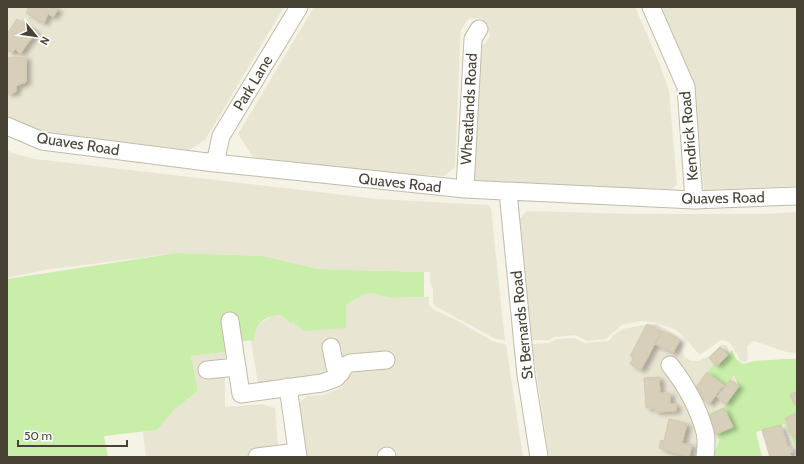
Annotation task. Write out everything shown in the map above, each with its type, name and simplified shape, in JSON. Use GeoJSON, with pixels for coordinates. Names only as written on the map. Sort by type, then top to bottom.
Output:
{"type":"FeatureCollection","features":[{"type":"Feature","properties":{"kind":"street","name":"Park Lane"},"geometry":{"type":"LineString","coordinates":[[215,163],[221,136],[299,7]]}},
{"type":"Feature","properties":{"kind":"street","name":"Kendrick Road"},"geometry":{"type":"LineString","coordinates":[[651,7],[686,87],[694,200]]}},
{"type":"Feature","properties":{"kind":"street","name":"Wheatlands Road"},"geometry":{"type":"LineString","coordinates":[[464,190],[474,39],[480,29]]}},
{"type":"Feature","properties":{"kind":"street","name":"Quaves Road"},"geometry":{"type":"LineString","coordinates":[[7,126],[42,141],[215,163],[464,190],[694,200],[797,196]]}},
{"type":"Feature","properties":{"kind":"street","name":"St Bernards Road"},"geometry":{"type":"LineString","coordinates":[[508,192],[526,375],[539,457]]}},
{"type":"Feature","properties":{"kind":"street"},"geometry":{"type":"LineString","coordinates":[[230,321],[241,394],[322,383],[338,376],[346,365],[350,363],[386,360]]}},
{"type":"Feature","properties":{"kind":"street"},"geometry":{"type":"LineString","coordinates":[[331,347],[338,376]]}},
{"type":"Feature","properties":{"kind":"street"},"geometry":{"type":"LineString","coordinates":[[670,365],[686,387],[693,400],[705,432],[706,457]]}},
{"type":"Feature","properties":{"kind":"street"},"geometry":{"type":"LineString","coordinates":[[207,370],[237,367]]}},
{"type":"Feature","properties":{"kind":"street"},"geometry":{"type":"LineString","coordinates":[[258,457],[297,454],[288,387]]}},
{"type":"Feature","properties":{"kind":"shaded area"},"geometry":{"type":"Polygon","coordinates":[[[7,7],[284,7],[205,140],[189,150],[29,130],[7,118],[7,7]]]}},
{"type":"Feature","properties":{"kind":"shaded area"},"geometry":{"type":"Polygon","coordinates":[[[314,7],[635,7],[658,60],[669,91],[677,185],[672,189],[487,184],[474,179],[477,45],[485,44],[490,36],[483,19],[470,18],[461,30],[455,167],[444,176],[366,171],[253,157],[238,134],[314,7]]]}},
{"type":"Feature","properties":{"kind":"shaded area"},"geometry":{"type":"Polygon","coordinates":[[[659,7],[797,7],[797,186],[704,190],[695,92],[659,7]]]}},
{"type":"Feature","properties":{"kind":"shaded area"},"geometry":{"type":"Polygon","coordinates":[[[7,150],[12,153],[35,159],[377,199],[488,205],[491,209],[505,341],[494,338],[435,306],[433,302],[433,289],[430,282],[430,272],[318,269],[263,256],[177,253],[45,270],[7,278],[7,150]]]}},
{"type":"Feature","properties":{"kind":"shaded area"},"geometry":{"type":"Polygon","coordinates":[[[527,211],[631,214],[765,214],[797,212],[797,353],[787,352],[754,341],[747,346],[748,359],[746,362],[743,362],[740,360],[730,342],[722,340],[700,355],[680,333],[674,329],[653,322],[640,321],[622,325],[606,339],[587,341],[575,335],[554,337],[549,340],[532,340],[520,219],[527,211]]]}},
{"type":"Feature","properties":{"kind":"shaded area"},"geometry":{"type":"Polygon","coordinates":[[[372,293],[390,298],[429,297],[429,305],[434,310],[456,320],[492,341],[506,345],[523,457],[304,457],[299,403],[307,396],[323,395],[343,387],[336,369],[326,375],[258,384],[251,340],[254,340],[254,331],[261,323],[274,315],[281,315],[291,323],[292,321],[346,328],[346,305],[364,294],[372,293]]]}},
{"type":"Feature","properties":{"kind":"shaded area"},"geometry":{"type":"Polygon","coordinates":[[[657,324],[673,333],[681,340],[684,356],[691,361],[698,361],[709,356],[721,345],[726,345],[730,355],[733,376],[750,419],[720,433],[712,457],[549,457],[532,344],[549,343],[557,339],[574,338],[584,343],[607,341],[623,329],[657,324]]]}},
{"type":"Feature","properties":{"kind":"shaded area"},"geometry":{"type":"Polygon","coordinates":[[[225,352],[225,407],[262,404],[275,408],[279,457],[146,457],[143,432],[157,430],[174,410],[198,391],[191,356],[225,352]]]}},
{"type":"Feature","properties":{"kind":"green space"},"geometry":{"type":"Polygon","coordinates":[[[177,253],[263,256],[318,269],[424,272],[424,297],[390,298],[372,293],[364,294],[346,305],[346,328],[305,331],[292,322],[291,324],[281,315],[270,317],[262,322],[256,329],[254,340],[224,343],[225,352],[191,356],[198,391],[174,410],[157,430],[104,436],[108,457],[7,457],[7,279],[177,253]]]}},
{"type":"Feature","properties":{"kind":"green space"},"geometry":{"type":"Polygon","coordinates":[[[732,350],[736,359],[743,364],[754,361],[797,359],[797,413],[785,418],[794,438],[797,437],[797,450],[785,424],[756,432],[762,457],[713,457],[719,440],[716,434],[732,427],[724,409],[710,415],[709,413],[724,407],[739,386],[734,376],[725,386],[707,372],[715,364],[718,366],[732,350]]]}},
{"type":"Feature","properties":{"kind":"building"},"geometry":{"type":"Polygon","coordinates":[[[29,7],[53,7],[58,10],[53,17],[48,14],[44,23],[26,13],[29,7]]]}},
{"type":"Feature","properties":{"kind":"building"},"geometry":{"type":"Polygon","coordinates":[[[17,19],[36,32],[20,54],[15,49],[13,52],[7,51],[7,34],[17,19]]]}},
{"type":"Feature","properties":{"kind":"building"},"geometry":{"type":"Polygon","coordinates":[[[26,57],[26,82],[16,86],[16,92],[7,94],[7,58],[26,57]]]}},
{"type":"Feature","properties":{"kind":"building"},"geometry":{"type":"Polygon","coordinates":[[[647,324],[661,332],[641,370],[630,364],[633,358],[630,356],[647,324]]]}},
{"type":"Feature","properties":{"kind":"building"},"geometry":{"type":"Polygon","coordinates":[[[662,331],[680,340],[673,353],[655,344],[662,331]]]}},
{"type":"Feature","properties":{"kind":"building"},"geometry":{"type":"Polygon","coordinates":[[[720,347],[728,355],[717,366],[709,358],[720,347]]]}},
{"type":"Feature","properties":{"kind":"building"},"geometry":{"type":"Polygon","coordinates":[[[707,372],[724,385],[709,404],[693,391],[707,372]]]}},
{"type":"Feature","properties":{"kind":"building"},"geometry":{"type":"Polygon","coordinates":[[[659,377],[660,393],[670,393],[670,404],[676,404],[676,411],[655,412],[654,408],[646,408],[644,378],[659,377]]]}},
{"type":"Feature","properties":{"kind":"building"},"geometry":{"type":"Polygon","coordinates":[[[730,380],[739,386],[726,404],[717,397],[730,380]]]}},
{"type":"Feature","properties":{"kind":"building"},"geometry":{"type":"Polygon","coordinates":[[[797,391],[797,404],[795,405],[790,395],[797,391]]]}},
{"type":"Feature","properties":{"kind":"building"},"geometry":{"type":"Polygon","coordinates":[[[724,408],[733,427],[716,434],[713,428],[708,430],[703,418],[724,408]]]}},
{"type":"Feature","properties":{"kind":"building"},"geometry":{"type":"Polygon","coordinates":[[[797,413],[797,437],[794,438],[785,418],[797,413]]]}},
{"type":"Feature","properties":{"kind":"building"},"geometry":{"type":"Polygon","coordinates":[[[669,419],[687,424],[682,443],[692,445],[689,457],[659,448],[661,440],[664,441],[669,419]]]}},
{"type":"Feature","properties":{"kind":"building"},"geometry":{"type":"Polygon","coordinates":[[[781,425],[788,447],[791,446],[793,452],[790,453],[791,457],[770,457],[762,430],[781,425]]]}}]}
